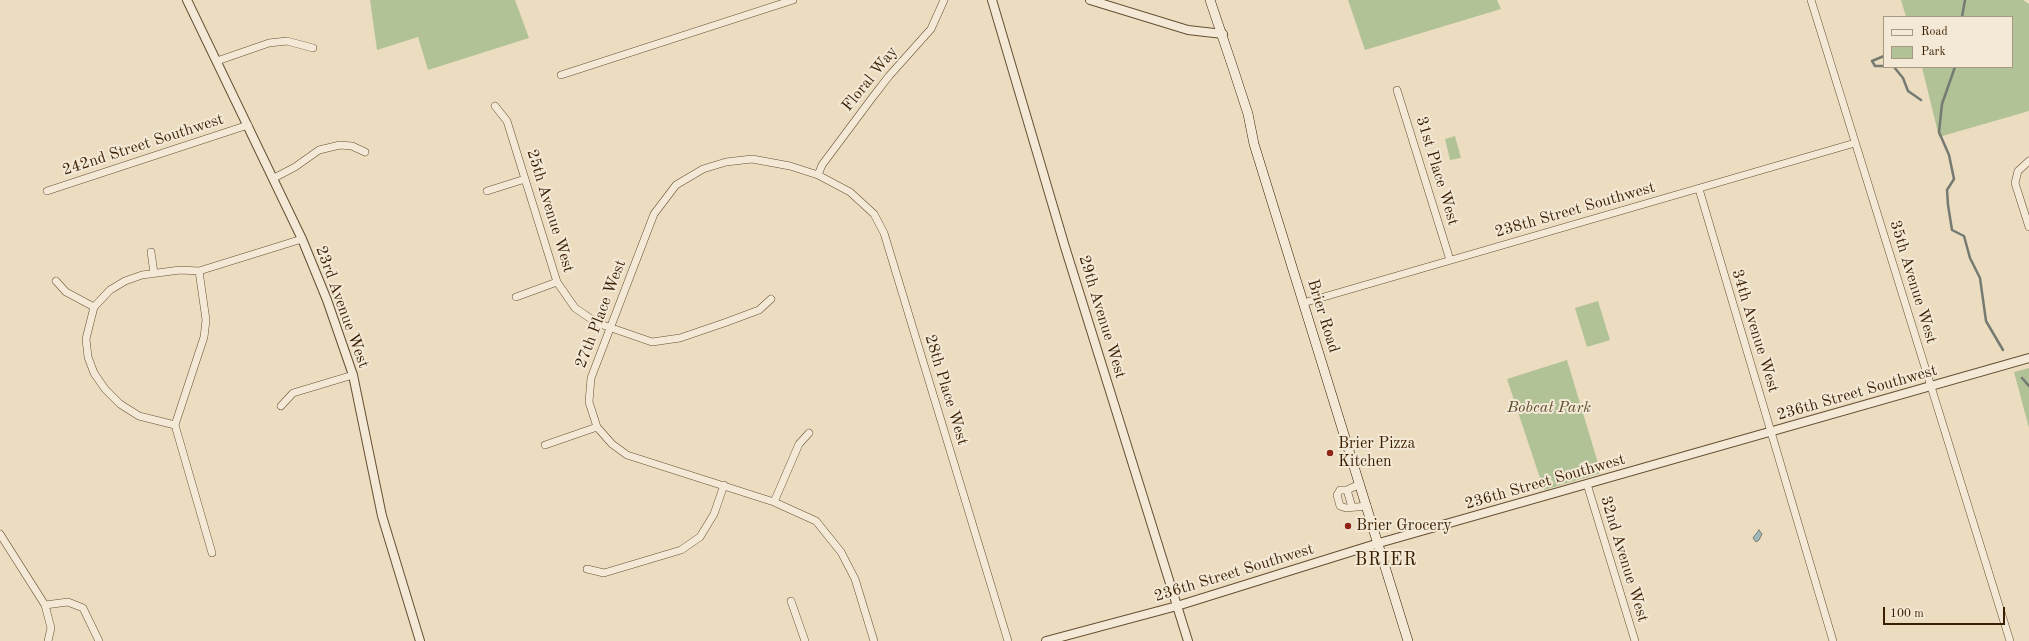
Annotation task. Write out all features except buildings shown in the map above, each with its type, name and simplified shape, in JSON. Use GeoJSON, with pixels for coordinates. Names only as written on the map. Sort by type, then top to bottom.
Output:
{"type":"FeatureCollection","features":[{"type":"Feature","properties":{"kind":"main road","name":"Brier Road"},"geometry":{"type":"LineString","coordinates":[[1210,0],[1223,34],[1303,303],[1408,641]]}},
{"type":"Feature","properties":{"kind":"street","name":"23rd Avenue West"},"geometry":{"type":"LineString","coordinates":[[187,0],[274,178],[302,239],[327,300],[353,375],[382,516],[420,641]]}},
{"type":"Feature","properties":{"kind":"street"},"geometry":{"type":"LineString","coordinates":[[561,75],[793,0]]}},
{"type":"Feature","properties":{"kind":"street","name":"Floral Way"},"geometry":{"type":"LineString","coordinates":[[818,175],[822,165],[852,123],[889,76],[931,29],[944,0]]}},
{"type":"Feature","properties":{"kind":"street","name":"29th Avenue West"},"geometry":{"type":"LineString","coordinates":[[992,0],[1065,247],[1188,641]]}},
{"type":"Feature","properties":{"kind":"street"},"geometry":{"type":"LineString","coordinates":[[1090,0],[1188,30],[1223,34]]}},
{"type":"Feature","properties":{"kind":"street","name":"35th Avenue West"},"geometry":{"type":"LineString","coordinates":[[1811,0],[2010,641]]}},
{"type":"Feature","properties":{"kind":"street"},"geometry":{"type":"LineString","coordinates":[[217,61],[269,43],[287,41],[313,48]]}},
{"type":"Feature","properties":{"kind":"street","name":"31st Place West"},"geometry":{"type":"LineString","coordinates":[[1397,90],[1450,260]]}},
{"type":"Feature","properties":{"kind":"street","name":"25th Avenue West"},"geometry":{"type":"LineString","coordinates":[[495,106],[507,121],[557,282],[575,308],[597,323],[652,342],[680,338],[759,310],[771,299]]}},
{"type":"Feature","properties":{"kind":"street","name":"242nd Street Southwest"},"geometry":{"type":"LineString","coordinates":[[47,191],[248,125]]}},
{"type":"Feature","properties":{"kind":"street","name":"238th Street Southwest"},"geometry":{"type":"LineString","coordinates":[[1303,303],[1855,143]]}},
{"type":"Feature","properties":{"kind":"street"},"geometry":{"type":"LineString","coordinates":[[274,178],[295,167],[319,150],[340,145],[352,146],[365,152]]}},
{"type":"Feature","properties":{"kind":"street","name":"27th Place West"},"geometry":{"type":"LineString","coordinates":[[818,175],[790,166],[752,159],[726,162],[703,169],[676,185],[654,214],[591,378],[589,402],[598,427],[612,444],[627,455],[774,502],[816,521],[841,552],[855,578],[874,641]]}},
{"type":"Feature","properties":{"kind":"street"},"geometry":{"type":"LineString","coordinates":[[2029,161],[2018,171],[2015,183],[2029,227]]}},
{"type":"Feature","properties":{"kind":"street","name":"28th Place West"},"geometry":{"type":"LineString","coordinates":[[818,175],[850,192],[862,201],[874,214],[884,233],[1008,641]]}},
{"type":"Feature","properties":{"kind":"street"},"geometry":{"type":"LineString","coordinates":[[487,191],[525,179]]}},
{"type":"Feature","properties":{"kind":"street","name":"34th Avenue West"},"geometry":{"type":"LineString","coordinates":[[1699,189],[1833,641]]}},
{"type":"Feature","properties":{"kind":"street"},"geometry":{"type":"LineString","coordinates":[[175,425],[139,416],[120,404],[105,389],[94,372],[88,357],[86,339],[94,307],[110,290],[125,281],[154,273],[199,271],[302,239]]}},
{"type":"Feature","properties":{"kind":"street"},"geometry":{"type":"LineString","coordinates":[[151,252],[154,273]]}},
{"type":"Feature","properties":{"kind":"street"},"geometry":{"type":"LineString","coordinates":[[199,271],[206,320],[204,337],[175,425],[212,553]]}},
{"type":"Feature","properties":{"kind":"street"},"geometry":{"type":"LineString","coordinates":[[56,280],[66,292],[94,307]]}},
{"type":"Feature","properties":{"kind":"street"},"geometry":{"type":"LineString","coordinates":[[516,297],[557,282]]}},
{"type":"Feature","properties":{"kind":"street","name":"236th Street Southwest"},"geometry":{"type":"LineString","coordinates":[[1046,641],[1072,638],[1378,543],[2029,358]]}},
{"type":"Feature","properties":{"kind":"street"},"geometry":{"type":"LineString","coordinates":[[281,406],[293,393],[353,375]]}},
{"type":"Feature","properties":{"kind":"street"},"geometry":{"type":"LineString","coordinates":[[545,445],[598,427]]}},
{"type":"Feature","properties":{"kind":"street"},"geometry":{"type":"LineString","coordinates":[[774,502],[798,444],[809,433]]}},
{"type":"Feature","properties":{"kind":"street"},"geometry":{"type":"LineString","coordinates":[[1360,484],[1347,490],[1340,490],[1337,495],[1340,506],[1346,508],[1367,506]]}},
{"type":"Feature","properties":{"kind":"street","name":"32nd Avenue West"},"geometry":{"type":"LineString","coordinates":[[1587,484],[1635,641]]}},
{"type":"Feature","properties":{"kind":"street"},"geometry":{"type":"LineString","coordinates":[[587,569],[604,573],[682,550],[700,537],[714,514],[724,485]]}},
{"type":"Feature","properties":{"kind":"street"},"geometry":{"type":"LineString","coordinates":[[1347,490],[1352,507]]}},
{"type":"Feature","properties":{"kind":"street"},"geometry":{"type":"LineString","coordinates":[[0,534],[45,605],[51,628],[48,641]]}},
{"type":"Feature","properties":{"kind":"street"},"geometry":{"type":"LineString","coordinates":[[791,601],[805,641]]}},
{"type":"Feature","properties":{"kind":"street"},"geometry":{"type":"LineString","coordinates":[[45,605],[68,602],[83,608],[99,641]]}},
{"type":"Feature","properties":{"kind":"green space"},"geometry":{"type":"Polygon","coordinates":[[[370,0],[515,0],[529,38],[428,70],[418,37],[377,50],[370,0]]]}},
{"type":"Feature","properties":{"kind":"green space"},"geometry":{"type":"Polygon","coordinates":[[[1348,0],[1497,0],[1501,9],[1365,50],[1348,0]]]}},
{"type":"Feature","properties":{"kind":"green space"},"geometry":{"type":"Polygon","coordinates":[[[1901,0],[2023,0],[2029,4],[2029,111],[1939,137],[1922,68],[2013,68],[2013,16],[1906,16],[1901,0]]]}},
{"type":"Feature","properties":{"kind":"green space"},"geometry":{"type":"Polygon","coordinates":[[[1455,136],[1461,158],[1450,160],[1445,139],[1455,136]]]}},
{"type":"Feature","properties":{"kind":"green space"},"geometry":{"type":"Polygon","coordinates":[[[1598,301],[1610,340],[1587,347],[1575,308],[1598,301]]]}},
{"type":"Feature","properties":{"kind":"green space","name":"Bobcat Park"},"geometry":{"type":"Polygon","coordinates":[[[1567,360],[1601,473],[1544,490],[1507,379],[1567,360]]]}},
{"type":"Feature","properties":{"kind":"green space"},"geometry":{"type":"Polygon","coordinates":[[[2029,368],[2029,428],[2014,372],[2029,368]]]}},
{"type":"Feature","properties":{"kind":"water"},"geometry":{"type":"Polygon","coordinates":[[[1759,530],[1762,534],[1756,542],[1753,538],[1759,530]]]}},
{"type":"Feature","properties":{"kind":"waterway"},"geometry":{"type":"LineString","coordinates":[[1962,16],[1965,0]]}},
{"type":"Feature","properties":{"kind":"waterway"},"geometry":{"type":"LineString","coordinates":[[1883,56],[1872,61],[1875,66],[1883,66]]}},
{"type":"Feature","properties":{"kind":"waterway"},"geometry":{"type":"LineString","coordinates":[[1895,68],[1903,78],[1908,91],[1921,100]]}},
{"type":"Feature","properties":{"kind":"waterway"},"geometry":{"type":"LineString","coordinates":[[1955,68],[1942,104],[1939,132],[1949,155],[1954,179],[1947,190],[1952,230],[1964,236],[1970,258],[1980,278],[1986,321],[2003,350]]}},
{"type":"Feature","properties":{"kind":"waterway"},"geometry":{"type":"LineString","coordinates":[[2022,378],[2029,386]]}},
{"type":"Feature","properties":{"kind":"place","name":"Brier Pizza Kitchen"},"geometry":{"type":"Point","coordinates":[1330,453]}},
{"type":"Feature","properties":{"kind":"place","name":"Brier Grocery"},"geometry":{"type":"Point","coordinates":[1348,526]}},
{"type":"Feature","properties":{"kind":"district","name":"BRIER"},"geometry":{"type":"Point","coordinates":[1386,560]}}]}
